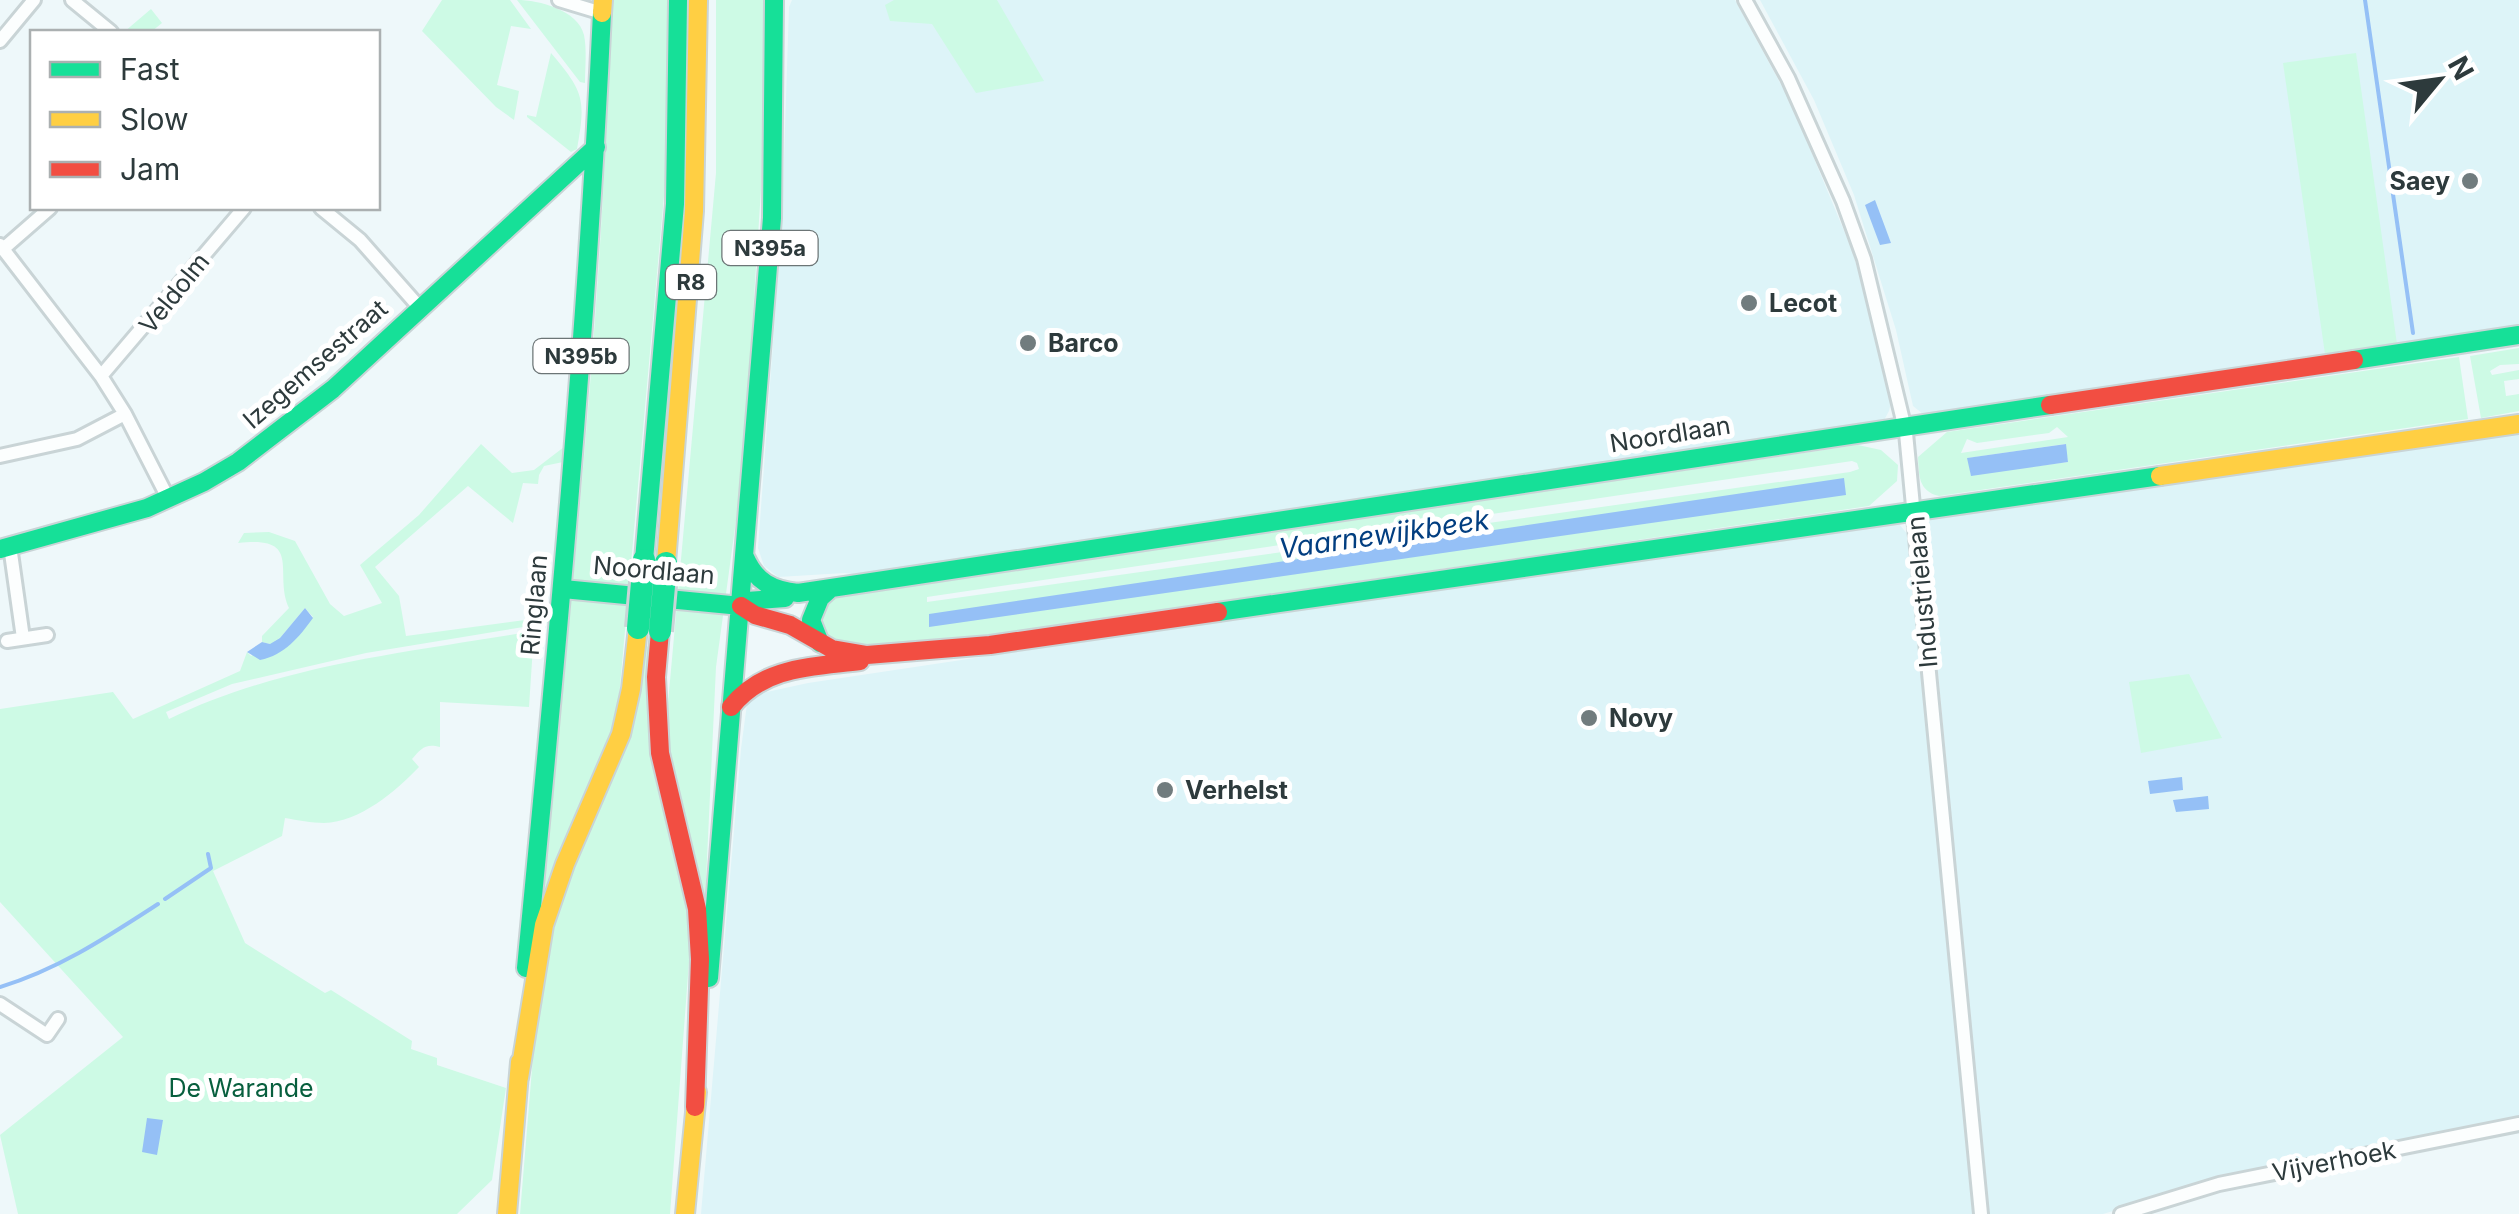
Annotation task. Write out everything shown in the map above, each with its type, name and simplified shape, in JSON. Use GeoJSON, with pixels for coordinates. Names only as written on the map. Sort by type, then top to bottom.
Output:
{"type":"FeatureCollection","features":[{"type":"Feature","properties":{"kind":"main road","name":"R8"},"geometry":{"type":"LineString","coordinates":[[678,0],[675,204],[649,630],[660,752],[697,908],[700,959],[695,1106]]}},
{"type":"Feature","properties":{"kind":"main road","name":"R8"},"geometry":{"type":"LineString","coordinates":[[655,562],[691,285],[698,134],[698,0]]}},
{"type":"Feature","properties":{"kind":"main road","name":"N395a"},"geometry":{"type":"LineString","coordinates":[[685,1214],[708,1000],[772,218],[774,0]]}},
{"type":"Feature","properties":{"kind":"main road","name":"Ringlaan"},"geometry":{"type":"LineString","coordinates":[[507,1214],[594,180],[601,4]]}},
{"type":"Feature","properties":{"kind":"main road","name":"Izegemsestraat"},"geometry":{"type":"LineString","coordinates":[[5,548],[98,526],[169,500],[222,472],[286,430],[596,147]]}},
{"type":"Feature","properties":{"kind":"main road"},"geometry":{"type":"LineString","coordinates":[[560,178],[582,176],[594,180]]}},
{"type":"Feature","properties":{"kind":"main road","name":"Noordlaan"},"geometry":{"type":"LineString","coordinates":[[740,606],[747,600],[780,598],[973,564],[2519,335]]}},
{"type":"Feature","properties":{"kind":"main road","name":"Noordlaan"},"geometry":{"type":"LineString","coordinates":[[562,589],[740,606],[746,612],[785,622],[820,644],[842,652],[885,654],[990,646],[2519,424]]}},
{"type":"Feature","properties":{"kind":"main road","name":"Noordlaan"},"geometry":{"type":"LineString","coordinates":[[745,557],[762,584],[798,593]]}},
{"type":"Feature","properties":{"kind":"main road"},"geometry":{"type":"LineString","coordinates":[[820,644],[811,620],[820,598],[830,589]]}},
{"type":"Feature","properties":{"kind":"main road","name":"R8"},"geometry":{"type":"LineString","coordinates":[[519,1078],[537,955],[548,910],[616,747],[649,630]]}},
{"type":"Feature","properties":{"kind":"main road","name":"Noordlaan"},"geometry":{"type":"LineString","coordinates":[[731,707],[740,693],[762,676],[869,660],[885,654]]}},
{"type":"Feature","properties":{"kind":"street"},"geometry":{"type":"LineString","coordinates":[[0,41],[34,0]]}},
{"type":"Feature","properties":{"kind":"street"},"geometry":{"type":"LineString","coordinates":[[72,0],[110,30]]}},
{"type":"Feature","properties":{"kind":"street"},"geometry":{"type":"LineString","coordinates":[[560,0],[601,4]]}},
{"type":"Feature","properties":{"kind":"street","name":"Industrielaan"},"geometry":{"type":"LineString","coordinates":[[1745,0],[1788,78],[1842,201],[1868,277],[1904,426],[1981,1214]]}},
{"type":"Feature","properties":{"kind":"street"},"geometry":{"type":"LineString","coordinates":[[48,210],[2,247],[102,376],[169,500]]}},
{"type":"Feature","properties":{"kind":"street","name":"Veldolm"},"geometry":{"type":"LineString","coordinates":[[102,376],[242,210]]}},
{"type":"Feature","properties":{"kind":"street"},"geometry":{"type":"LineString","coordinates":[[324,210],[360,240],[420,308]]}},
{"type":"Feature","properties":{"kind":"street"},"geometry":{"type":"LineString","coordinates":[[0,456],[77,439],[125,414]]}},
{"type":"Feature","properties":{"kind":"street","name":"Izegemsestraat"},"geometry":{"type":"LineString","coordinates":[[5,548],[23,638]]}},
{"type":"Feature","properties":{"kind":"street"},"geometry":{"type":"LineString","coordinates":[[6,641],[47,635]]}},
{"type":"Feature","properties":{"kind":"street"},"geometry":{"type":"LineString","coordinates":[[0,1004],[43,1041],[58,1020]]}},
{"type":"Feature","properties":{"kind":"street","name":"Vijverhoek"},"geometry":{"type":"LineString","coordinates":[[2121,1214],[2152,1209],[2220,1184],[2519,1124]]}},
{"type":"Feature","properties":{"kind":"shaded area"},"geometry":{"type":"Polygon","coordinates":[[[792,0],[1735,0],[1791,103],[1852,250],[1880,345],[1891,402],[1889,411],[1883,422],[859,575],[778,577],[764,566],[758,548],[782,221],[792,0]]]}},
{"type":"Feature","properties":{"kind":"shaded area"},"geometry":{"type":"Polygon","coordinates":[[[1760,0],[2519,0],[2519,332],[2054,401],[1923,414],[1913,406],[1896,330],[1854,195],[1814,100],[1760,0]]]}},
{"type":"Feature","properties":{"kind":"shaded area"},"geometry":{"type":"Polygon","coordinates":[[[2519,427],[2519,1119],[2210,1182],[2103,1214],[1988,1214],[1925,531],[1928,523],[1934,516],[2519,427]]]}},
{"type":"Feature","properties":{"kind":"shaded area"},"geometry":{"type":"Polygon","coordinates":[[[1891,521],[1908,535],[1953,971],[1973,1214],[701,1214],[741,749],[747,704],[762,693],[1891,521]]]}},
{"type":"Feature","properties":{"kind":"green space"},"geometry":{"type":"Polygon","coordinates":[[[442,0],[510,0],[531,29],[511,26],[497,85],[519,91],[514,120],[496,107],[422,31],[442,0]]]}},
{"type":"Feature","properties":{"kind":"green space"},"geometry":{"type":"Polygon","coordinates":[[[517,0],[556,8],[580,26],[584,35],[585,83],[580,82],[517,0]]]}},
{"type":"Feature","properties":{"kind":"green space"},"geometry":{"type":"Polygon","coordinates":[[[611,0],[670,0],[670,129],[617,720],[543,894],[594,336],[611,0]]]}},
{"type":"Feature","properties":{"kind":"green space"},"geometry":{"type":"Polygon","coordinates":[[[716,0],[766,0],[764,143],[743,469],[716,667],[704,923],[665,736],[716,173],[716,0]]]}},
{"type":"Feature","properties":{"kind":"green space"},"geometry":{"type":"Polygon","coordinates":[[[894,0],[997,0],[1044,81],[976,93],[932,24],[890,21],[885,5],[894,0]]]}},
{"type":"Feature","properties":{"kind":"green space"},"geometry":{"type":"Polygon","coordinates":[[[151,9],[162,23],[153,30],[126,30],[151,9]]]}},
{"type":"Feature","properties":{"kind":"green space"},"geometry":{"type":"Polygon","coordinates":[[[551,53],[580,97],[580,132],[577,149],[571,152],[527,117],[536,117],[551,53]]]}},
{"type":"Feature","properties":{"kind":"green space"},"geometry":{"type":"Polygon","coordinates":[[[2356,53],[2397,344],[2325,354],[2283,63],[2356,53]]]}},
{"type":"Feature","properties":{"kind":"green space"},"geometry":{"type":"Polygon","coordinates":[[[2519,348],[2519,364],[2500,365],[2490,371],[2492,375],[2519,370],[2519,379],[2504,381],[2506,396],[2519,394],[2519,411],[2481,418],[2470,356],[2519,348]]]}},
{"type":"Feature","properties":{"kind":"green space"},"geometry":{"type":"Polygon","coordinates":[[[2459,357],[2468,419],[1939,496],[1923,486],[1918,457],[1947,432],[2459,357]],[[2057,427],[2049,433],[1977,443],[1967,439],[1961,453],[2068,437],[2057,427]],[[2065,444],[1968,458],[1971,475],[2068,462],[2065,444]]]}},
{"type":"Feature","properties":{"kind":"green space","name":"De Warande"},"geometry":{"type":"Polygon","coordinates":[[[481,444],[512,473],[534,470],[564,447],[563,462],[544,466],[538,484],[523,483],[513,523],[468,486],[375,567],[399,596],[406,636],[548,617],[548,623],[366,653],[232,684],[166,712],[169,719],[256,685],[348,662],[534,631],[529,707],[440,702],[440,747],[427,746],[418,752],[412,759],[419,767],[388,795],[364,811],[337,821],[319,823],[285,818],[282,836],[213,871],[245,943],[412,1041],[411,1049],[437,1058],[437,1065],[506,1088],[492,1180],[457,1214],[18,1214],[0,1135],[123,1037],[0,902],[0,709],[113,692],[133,719],[240,671],[247,652],[251,656],[272,643],[262,642],[262,636],[289,608],[282,559],[272,545],[238,543],[244,533],[269,532],[295,541],[330,604],[344,616],[382,603],[360,565],[419,515],[481,444]],[[305,608],[280,637],[313,617],[305,608]]]}},
{"type":"Feature","properties":{"kind":"green space"},"geometry":{"type":"Polygon","coordinates":[[[1858,445],[1881,450],[1898,465],[1897,481],[1869,506],[985,636],[890,646],[842,642],[821,626],[821,611],[834,599],[857,592],[1858,445]],[[1857,463],[927,597],[927,602],[1850,472],[1859,469],[1857,463]]]}},
{"type":"Feature","properties":{"kind":"green space"},"geometry":{"type":"Polygon","coordinates":[[[651,646],[691,935],[670,1214],[520,1214],[536,1020],[548,936],[644,647],[651,646]]]}},
{"type":"Feature","properties":{"kind":"green space"},"geometry":{"type":"Polygon","coordinates":[[[2189,674],[2222,738],[2141,753],[2129,682],[2189,674]]]}},
{"type":"Feature","properties":{"kind":"water"},"geometry":{"type":"Polygon","coordinates":[[[1875,200],[1891,243],[1880,245],[1865,205],[1875,200]]]}},
{"type":"Feature","properties":{"kind":"water"},"geometry":{"type":"Polygon","coordinates":[[[2066,444],[2068,462],[1971,476],[1967,458],[2066,444]]]}},
{"type":"Feature","properties":{"kind":"water"},"geometry":{"type":"Polygon","coordinates":[[[1844,478],[1846,495],[929,627],[929,614],[1844,478]]]}},
{"type":"Feature","properties":{"kind":"water"},"geometry":{"type":"Polygon","coordinates":[[[305,608],[313,618],[284,650],[260,660],[247,652],[262,642],[270,644],[280,638],[305,608]]]}},
{"type":"Feature","properties":{"kind":"water"},"geometry":{"type":"Polygon","coordinates":[[[2182,777],[2183,790],[2150,794],[2148,781],[2182,777]]]}},
{"type":"Feature","properties":{"kind":"water"},"geometry":{"type":"Polygon","coordinates":[[[2208,796],[2209,809],[2176,812],[2173,800],[2208,796]]]}},
{"type":"Feature","properties":{"kind":"water"},"geometry":{"type":"Polygon","coordinates":[[[147,1118],[163,1120],[157,1155],[142,1152],[147,1118]]]}},
{"type":"Feature","properties":{"kind":"waterway","name":"Vaarnewijkbeek"},"geometry":{"type":"LineString","coordinates":[[2365,0],[2413,333]]}},
{"type":"Feature","properties":{"kind":"waterway"},"geometry":{"type":"LineString","coordinates":[[165,899],[211,868],[208,854]]}},
{"type":"Feature","properties":{"kind":"waterway"},"geometry":{"type":"LineString","coordinates":[[0,987],[62,962],[158,904]]}},
{"type":"Feature","properties":{"kind":"traffic: fast"},"geometry":{"type":"LineString","coordinates":[[644,560],[675,204],[678,0]]}},
{"type":"Feature","properties":{"kind":"traffic: fast"},"geometry":{"type":"LineString","coordinates":[[709,978],[772,218],[774,0]]}},
{"type":"Feature","properties":{"kind":"traffic: fast"},"geometry":{"type":"LineString","coordinates":[[526,968],[580,372],[602,13]]}},
{"type":"Feature","properties":{"kind":"traffic: fast"},"geometry":{"type":"LineString","coordinates":[[0,549],[147,508],[238,462],[333,389],[596,147]]}},
{"type":"Feature","properties":{"kind":"traffic: fast"},"geometry":{"type":"LineString","coordinates":[[2354,360],[2519,335]]}},
{"type":"Feature","properties":{"kind":"traffic: fast"},"geometry":{"type":"LineString","coordinates":[[745,557],[754,573],[766,583],[798,593],[2050,405]]}},
{"type":"Feature","properties":{"kind":"traffic: fast"},"geometry":{"type":"LineString","coordinates":[[1218,612],[2160,476]]}},
{"type":"Feature","properties":{"kind":"traffic: fast"},"geometry":{"type":"LineString","coordinates":[[638,628],[644,560]]}},
{"type":"Feature","properties":{"kind":"traffic: fast"},"geometry":{"type":"LineString","coordinates":[[660,631],[666,563]]}},
{"type":"Feature","properties":{"kind":"traffic: fast"},"geometry":{"type":"LineString","coordinates":[[563,589],[741,606],[747,601],[785,598]]}},
{"type":"Feature","properties":{"kind":"traffic: fast"},"geometry":{"type":"LineString","coordinates":[[820,643],[811,620],[820,598],[830,589]]}},
{"type":"Feature","properties":{"kind":"traffic: slow"},"geometry":{"type":"LineString","coordinates":[[602,13],[603,0]]}},
{"type":"Feature","properties":{"kind":"traffic: slow"},"geometry":{"type":"LineString","coordinates":[[666,563],[694,211],[698,0]]}},
{"type":"Feature","properties":{"kind":"traffic: slow"},"geometry":{"type":"LineString","coordinates":[[2160,476],[2519,424]]}},
{"type":"Feature","properties":{"kind":"traffic: slow"},"geometry":{"type":"LineString","coordinates":[[519,1078],[544,925],[565,864],[621,734],[638,628]]}},
{"type":"Feature","properties":{"kind":"traffic: slow"},"geometry":{"type":"LineString","coordinates":[[507,1214],[520,1062]]}},
{"type":"Feature","properties":{"kind":"traffic: slow"},"geometry":{"type":"LineString","coordinates":[[685,1214],[697,1092]]}},
{"type":"Feature","properties":{"kind":"traffic: jam"},"geometry":{"type":"LineString","coordinates":[[2050,405],[2354,360]]}},
{"type":"Feature","properties":{"kind":"traffic: jam"},"geometry":{"type":"LineString","coordinates":[[741,606],[755,615],[790,625],[832,649],[867,655],[990,645],[1218,612]]}},
{"type":"Feature","properties":{"kind":"traffic: jam"},"geometry":{"type":"LineString","coordinates":[[660,631],[656,677],[660,753],[697,909],[700,959],[695,1107]]}},
{"type":"Feature","properties":{"kind":"traffic: jam"},"geometry":{"type":"LineString","coordinates":[[731,707],[744,693],[774,676],[807,667],[860,661]]}},
{"type":"Feature","properties":{"kind":"place","name":"Saey"},"geometry":{"type":"Point","coordinates":[2470,181]}},
{"type":"Feature","properties":{"kind":"place","name":"Lecot"},"geometry":{"type":"Point","coordinates":[1749,303]}},
{"type":"Feature","properties":{"kind":"place","name":"Barco"},"geometry":{"type":"Point","coordinates":[1028,343]}},
{"type":"Feature","properties":{"kind":"place","name":"Novy"},"geometry":{"type":"Point","coordinates":[1589,718]}},
{"type":"Feature","properties":{"kind":"place","name":"Verhelst"},"geometry":{"type":"Point","coordinates":[1165,790]}}]}
